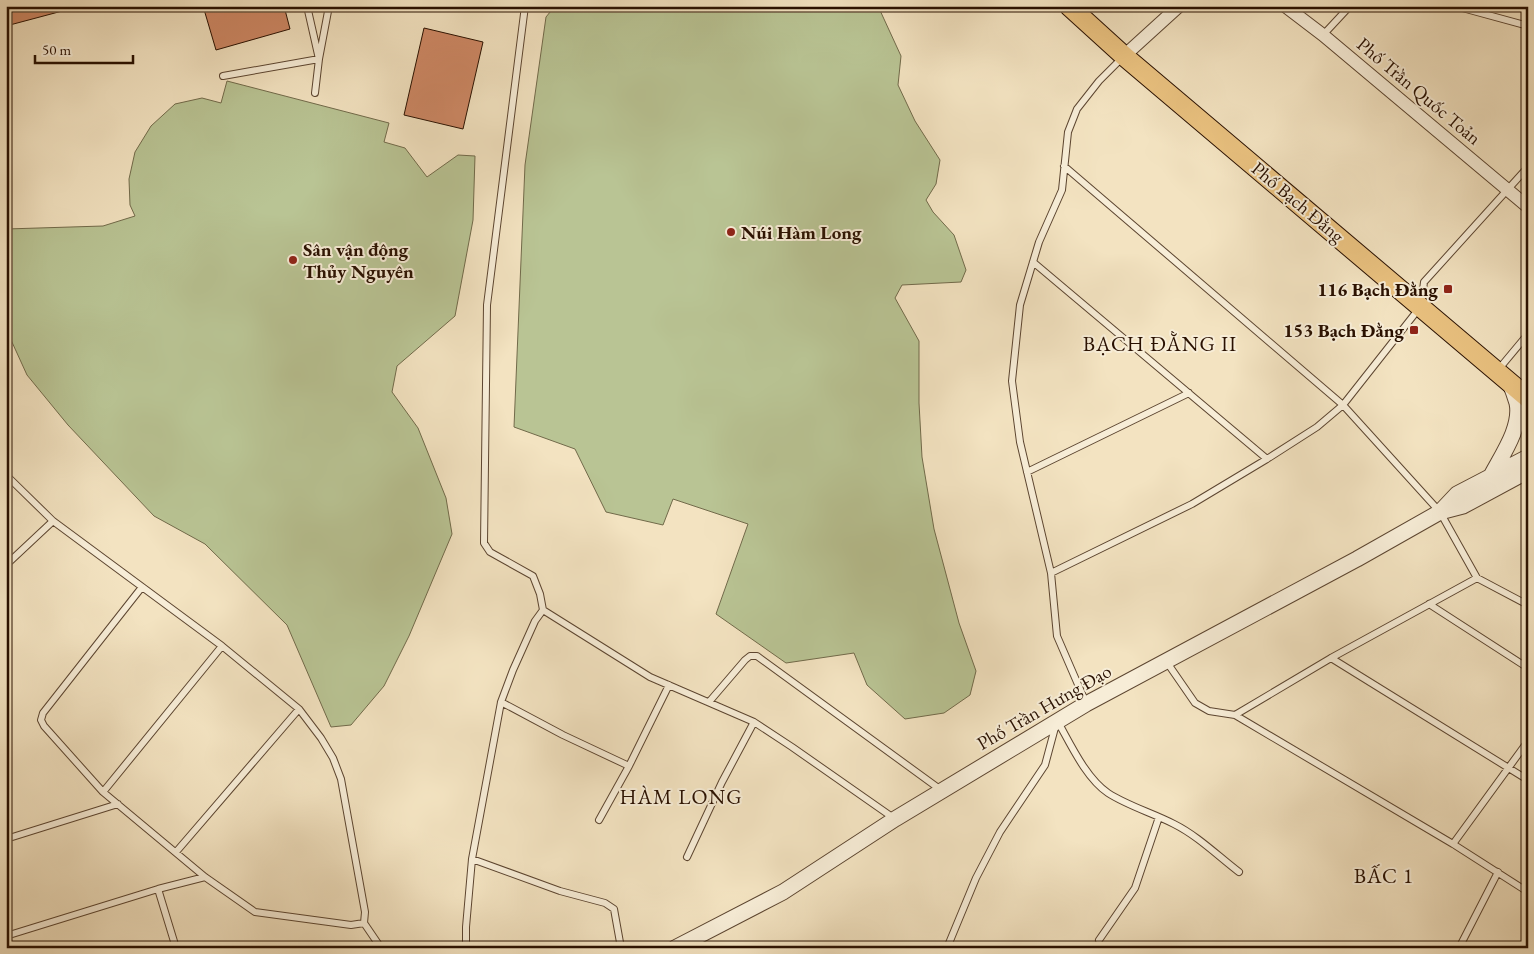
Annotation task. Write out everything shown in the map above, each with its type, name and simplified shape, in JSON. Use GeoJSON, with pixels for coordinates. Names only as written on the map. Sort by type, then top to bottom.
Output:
{"type":"FeatureCollection","features":[{"type":"Feature","properties":{"kind":"main road","name":"Phố Bạch Đằng"},"geometry":{"type":"LineString","coordinates":[[1074,8],[1124,56],[1528,398]]}},
{"type":"Feature","properties":{"kind":"street"},"geometry":{"type":"LineString","coordinates":[[1124,56],[1179,6]]}},
{"type":"Feature","properties":{"kind":"street","name":"Phố Trần Quốc Toản"},"geometry":{"type":"LineString","coordinates":[[1285,6],[1323,35],[1528,207]]}},
{"type":"Feature","properties":{"kind":"street"},"geometry":{"type":"LineString","coordinates":[[1503,375],[1517,404],[1517,420],[1496,480],[1528,480]]}},
{"type":"Feature","properties":{"kind":"street","name":"Phố Trần Hưng Đạo"},"geometry":{"type":"LineString","coordinates":[[1496,480],[1528,457]]}},
{"type":"Feature","properties":{"kind":"street","name":"Phố Trần Hưng Đạo"},"geometry":{"type":"LineString","coordinates":[[674,948],[783,892],[1057,720],[1357,559],[1440,512],[1457,494],[1528,471]]}},
{"type":"Feature","properties":{"kind":"lane"},"geometry":{"type":"LineString","coordinates":[[307,6],[319,59]]}},
{"type":"Feature","properties":{"kind":"lane"},"geometry":{"type":"LineString","coordinates":[[315,93],[329,6]]}},
{"type":"Feature","properties":{"kind":"lane"},"geometry":{"type":"LineString","coordinates":[[466,948],[472,859],[501,702],[535,621],[543,610],[540,594],[533,576],[490,552],[484,543],[487,304],[525,6]]}},
{"type":"Feature","properties":{"kind":"lane"},"geometry":{"type":"LineString","coordinates":[[1323,35],[1350,6]]}},
{"type":"Feature","properties":{"kind":"lane"},"geometry":{"type":"LineString","coordinates":[[1455,6],[1528,26]]}},
{"type":"Feature","properties":{"kind":"lane"},"geometry":{"type":"LineString","coordinates":[[1086,704],[1057,636],[1051,573],[1020,442],[1012,381],[1020,305],[1039,242],[1062,190],[1068,132],[1077,109],[1099,81],[1124,56]]}},
{"type":"Feature","properties":{"kind":"lane"},"geometry":{"type":"LineString","coordinates":[[223,76],[319,59]]}},
{"type":"Feature","properties":{"kind":"lane"},"geometry":{"type":"LineString","coordinates":[[1064,166],[1343,405],[1440,512],[1476,578],[1528,605]]}},
{"type":"Feature","properties":{"kind":"lane"},"geometry":{"type":"LineString","coordinates":[[1051,573],[1192,504],[1317,427],[1343,405],[1421,306],[1424,282],[1528,166]]}},
{"type":"Feature","properties":{"kind":"lane"},"geometry":{"type":"LineString","coordinates":[[1033,262],[1267,459]]}},
{"type":"Feature","properties":{"kind":"lane"},"geometry":{"type":"LineString","coordinates":[[1503,375],[1528,334]]}},
{"type":"Feature","properties":{"kind":"lane"},"geometry":{"type":"LineString","coordinates":[[1027,472],[1189,393]]}},
{"type":"Feature","properties":{"kind":"lane"},"geometry":{"type":"LineString","coordinates":[[6,475],[53,521],[222,646],[299,709],[321,738],[333,758],[341,779],[365,912],[364,924],[381,948]]}},
{"type":"Feature","properties":{"kind":"lane"},"geometry":{"type":"LineString","coordinates":[[6,565],[53,521]]}},
{"type":"Feature","properties":{"kind":"lane"},"geometry":{"type":"LineString","coordinates":[[1235,715],[1331,658],[1476,578]]}},
{"type":"Feature","properties":{"kind":"lane"},"geometry":{"type":"LineString","coordinates":[[142,587],[43,713],[41,720],[44,726],[103,792],[204,877],[255,912],[352,925],[364,924]]}},
{"type":"Feature","properties":{"kind":"lane"},"geometry":{"type":"LineString","coordinates":[[1430,604],[1528,668]]}},
{"type":"Feature","properties":{"kind":"lane"},"geometry":{"type":"LineString","coordinates":[[543,610],[650,677],[754,722],[895,820]]}},
{"type":"Feature","properties":{"kind":"lane"},"geometry":{"type":"LineString","coordinates":[[103,792],[222,646]]}},
{"type":"Feature","properties":{"kind":"lane"},"geometry":{"type":"LineString","coordinates":[[709,702],[748,658],[757,656],[942,791]]}},
{"type":"Feature","properties":{"kind":"lane"},"geometry":{"type":"LineString","coordinates":[[1331,658],[1528,780]]}},
{"type":"Feature","properties":{"kind":"lane"},"geometry":{"type":"LineString","coordinates":[[1166,661],[1195,703],[1209,711],[1235,715],[1453,844],[1528,892]]}},
{"type":"Feature","properties":{"kind":"lane"},"geometry":{"type":"LineString","coordinates":[[599,820],[629,766],[669,685]]}},
{"type":"Feature","properties":{"kind":"lane"},"geometry":{"type":"LineString","coordinates":[[501,702],[564,736],[629,766]]}},
{"type":"Feature","properties":{"kind":"lane"},"geometry":{"type":"LineString","coordinates":[[176,852],[299,709]]}},
{"type":"Feature","properties":{"kind":"lane"},"geometry":{"type":"LineString","coordinates":[[1057,720],[1079,759],[1108,793],[1176,824],[1239,872]]}},
{"type":"Feature","properties":{"kind":"lane"},"geometry":{"type":"LineString","coordinates":[[947,948],[976,878],[1000,832],[1045,764],[1057,720]]}},
{"type":"Feature","properties":{"kind":"lane"},"geometry":{"type":"LineString","coordinates":[[687,857],[722,782],[754,722]]}},
{"type":"Feature","properties":{"kind":"lane"},"geometry":{"type":"LineString","coordinates":[[1453,844],[1528,741]]}},
{"type":"Feature","properties":{"kind":"lane"},"geometry":{"type":"LineString","coordinates":[[6,839],[118,804]]}},
{"type":"Feature","properties":{"kind":"lane"},"geometry":{"type":"LineString","coordinates":[[1099,940],[1135,888],[1159,817]]}},
{"type":"Feature","properties":{"kind":"lane"},"geometry":{"type":"LineString","coordinates":[[472,859],[560,891],[612,906],[616,914],[621,948]]}},
{"type":"Feature","properties":{"kind":"lane"},"geometry":{"type":"LineString","coordinates":[[1458,948],[1498,872]]}},
{"type":"Feature","properties":{"kind":"lane"},"geometry":{"type":"LineString","coordinates":[[6,936],[158,889],[204,877]]}},
{"type":"Feature","properties":{"kind":"lane"},"geometry":{"type":"LineString","coordinates":[[158,889],[176,948]]}},
{"type":"Feature","properties":{"kind":"green space"},"geometry":{"type":"Polygon","coordinates":[[[555,6],[878,6],[901,56],[898,85],[915,121],[940,160],[936,184],[926,200],[933,212],[954,235],[966,270],[961,282],[902,285],[895,298],[919,341],[919,403],[922,457],[934,529],[959,623],[976,671],[970,695],[944,713],[905,719],[867,685],[854,653],[786,663],[716,614],[748,524],[673,499],[663,525],[606,512],[575,449],[514,427],[525,165],[546,17],[555,6]]]}},
{"type":"Feature","properties":{"kind":"green space"},"geometry":{"type":"Polygon","coordinates":[[[227,81],[389,123],[384,142],[405,148],[427,177],[458,155],[475,156],[473,220],[455,316],[397,366],[392,392],[418,428],[446,498],[452,534],[409,636],[384,686],[351,725],[331,727],[287,625],[205,544],[154,516],[68,425],[27,375],[6,329],[6,229],[103,226],[135,216],[130,205],[129,179],[135,152],[151,126],[175,104],[202,98],[221,103],[227,81]]]}},
{"type":"Feature","properties":{"kind":"building"},"geometry":{"type":"Polygon","coordinates":[[[6,6],[66,6],[66,10],[6,26],[6,6]]]}},
{"type":"Feature","properties":{"kind":"building"},"geometry":{"type":"Polygon","coordinates":[[[203,6],[284,6],[290,29],[216,50],[203,6]]]}},
{"type":"Feature","properties":{"kind":"building"},"geometry":{"type":"Polygon","coordinates":[[[424,28],[483,42],[463,129],[404,115],[424,28]]]}},
{"type":"Feature","properties":{"kind":"place","name":"Núi Hàm Long"},"geometry":{"type":"Point","coordinates":[731,232]}},
{"type":"Feature","properties":{"kind":"place","name":"Sân vận động Thủy Nguyên"},"geometry":{"type":"Point","coordinates":[293,260]}},
{"type":"Feature","properties":{"kind":"place","name":"116 Bạch Đằng"},"geometry":{"type":"Point","coordinates":[1448,289]}},
{"type":"Feature","properties":{"kind":"place","name":"153 Bạch Đằng"},"geometry":{"type":"Point","coordinates":[1414,330]}},
{"type":"Feature","properties":{"kind":"district","name":"BẠCH ĐẰNG II"},"geometry":{"type":"Point","coordinates":[1160,343]}},
{"type":"Feature","properties":{"kind":"district","name":"HÀM LONG"},"geometry":{"type":"Point","coordinates":[681,796]}},
{"type":"Feature","properties":{"kind":"district","name":"BẤC 1"},"geometry":{"type":"Point","coordinates":[1384,875]}}]}
